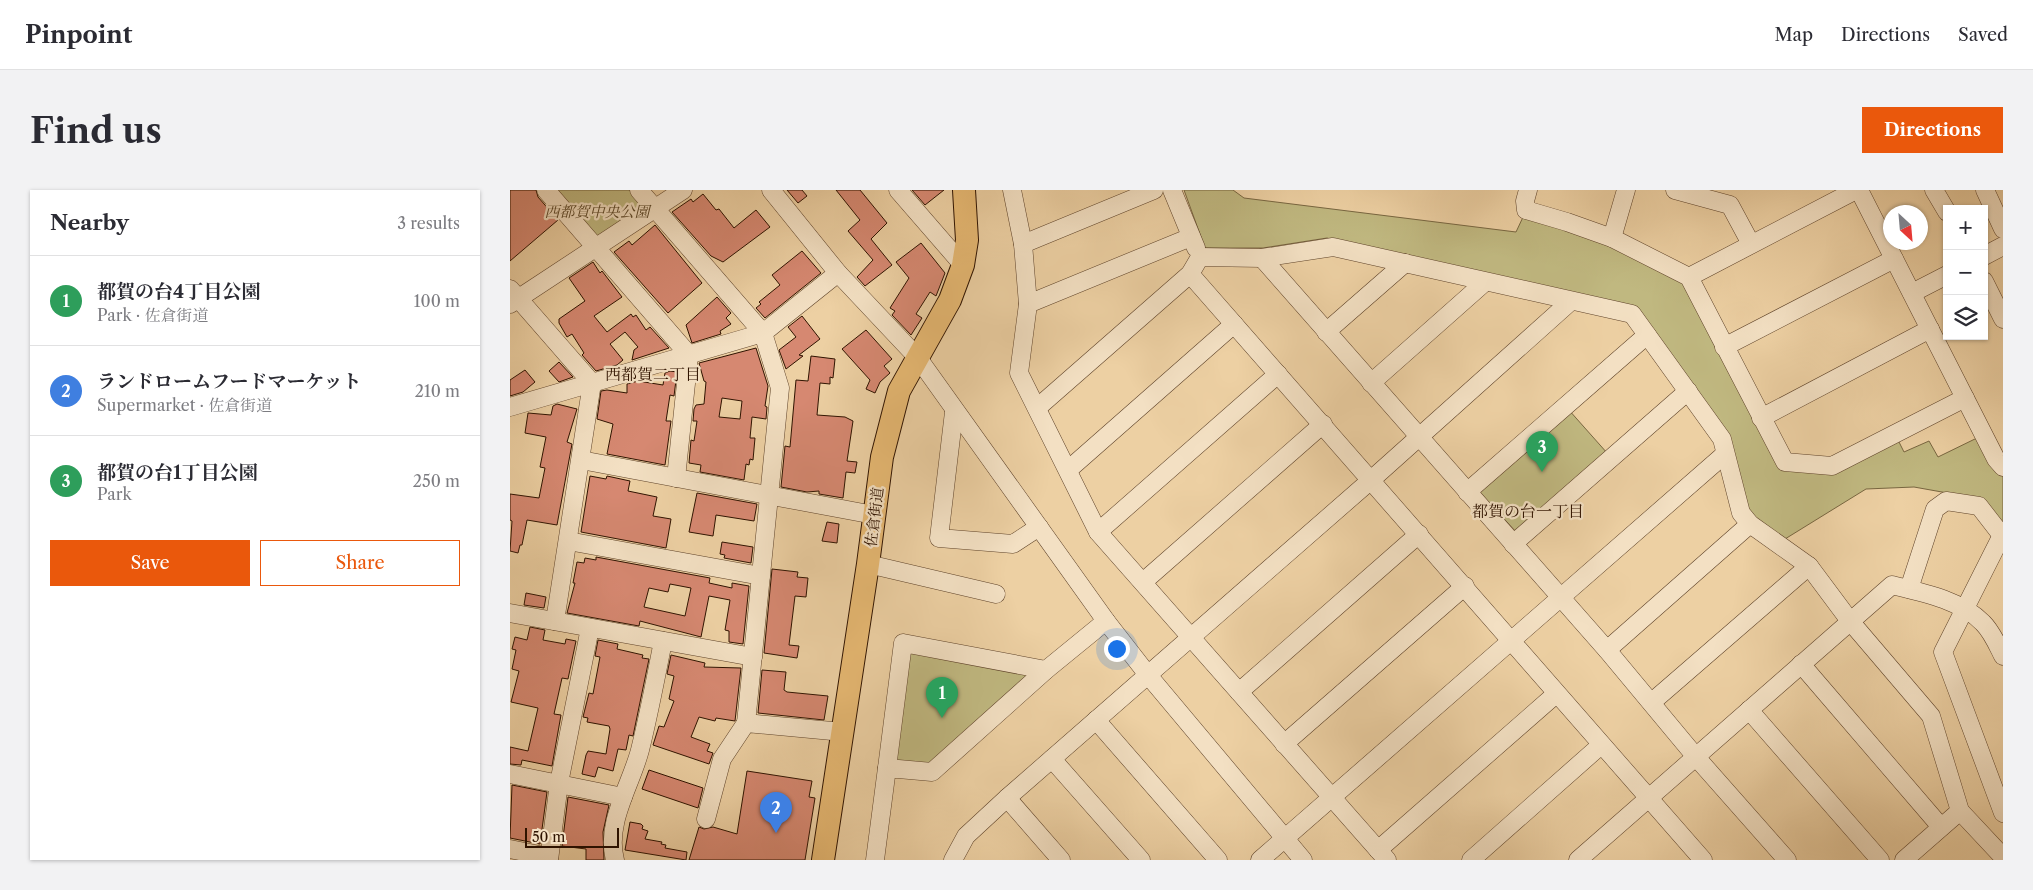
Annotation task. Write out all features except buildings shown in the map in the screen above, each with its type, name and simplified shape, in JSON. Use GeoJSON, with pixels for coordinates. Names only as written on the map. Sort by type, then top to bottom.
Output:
{"type":"FeatureCollection","features":[{"type":"Feature","properties":{"kind":"main road","name":"佐倉街道"},"geometry":{"type":"LineString","coordinates":[[824,860],[882,456],[899,391],[950,300],[963,265],[967,240],[964,190]]}},
{"type":"Feature","properties":{"kind":"street"},"geometry":{"type":"LineString","coordinates":[[546,190],[689,355],[676,478]]}},
{"type":"Feature","properties":{"kind":"street"},"geometry":{"type":"LineString","coordinates":[[638,190],[764,333],[780,388],[746,723],[722,759],[706,819]]}},
{"type":"Feature","properties":{"kind":"street"},"geometry":{"type":"LineString","coordinates":[[592,383],[513,297],[683,190]]}},
{"type":"Feature","properties":{"kind":"street"},"geometry":{"type":"LineString","coordinates":[[771,190],[838,272],[918,358],[954,412],[1106,621],[1148,675],[1304,860]]}},
{"type":"Feature","properties":{"kind":"street"},"geometry":{"type":"LineString","coordinates":[[898,190],[963,265]]}},
{"type":"Feature","properties":{"kind":"street"},"geometry":{"type":"LineString","coordinates":[[1012,190],[1023,244],[1028,304],[1019,373],[1098,532],[1383,855],[1556,694]]}},
{"type":"Feature","properties":{"kind":"street"},"geometry":{"type":"LineString","coordinates":[[1023,244],[1154,190]]}},
{"type":"Feature","properties":{"kind":"street"},"geometry":{"type":"LineString","coordinates":[[1172,190],[1200,257]]}},
{"type":"Feature","properties":{"kind":"street"},"geometry":{"type":"LineString","coordinates":[[1528,190],[1525,201],[1526,210],[1612,238],[1690,277],[1724,347],[1785,462],[1832,466],[1965,398]]}},
{"type":"Feature","properties":{"kind":"street"},"geometry":{"type":"LineString","coordinates":[[1612,238],[1626,190]]}},
{"type":"Feature","properties":{"kind":"street"},"geometry":{"type":"LineString","coordinates":[[1675,190],[1730,205],[1751,244]]}},
{"type":"Feature","properties":{"kind":"street"},"geometry":{"type":"LineString","coordinates":[[1690,277],[1858,190],[1996,459],[2003,468]]}},
{"type":"Feature","properties":{"kind":"street"},"geometry":{"type":"LineString","coordinates":[[1934,190],[1943,205]]}},
{"type":"Feature","properties":{"kind":"street"},"geometry":{"type":"LineString","coordinates":[[1985,190],[1999,208],[2003,229]]}},
{"type":"Feature","properties":{"kind":"street"},"geometry":{"type":"LineString","coordinates":[[1028,304],[1191,237]]}},
{"type":"Feature","properties":{"kind":"street"},"geometry":{"type":"LineString","coordinates":[[1988,254],[2003,246]]}},
{"type":"Feature","properties":{"kind":"street"},"geometry":{"type":"LineString","coordinates":[[1200,257],[1262,258],[1333,247],[1632,314],[1722,439],[1736,503],[1741,513],[1750,524],[1809,566],[1850,622],[1931,716],[1960,811],[2003,857]]}},
{"type":"Feature","properties":{"kind":"street"},"geometry":{"type":"LineString","coordinates":[[1037,408],[1190,274],[1200,257]]}},
{"type":"Feature","properties":{"kind":"street"},"geometry":{"type":"LineString","coordinates":[[1262,258],[1607,650],[1696,757],[1787,860]]}},
{"type":"Feature","properties":{"kind":"street"},"geometry":{"type":"LineString","coordinates":[[1724,347],[1894,259]]}},
{"type":"Feature","properties":{"kind":"street"},"geometry":{"type":"LineString","coordinates":[[1326,332],[1404,263]]}},
{"type":"Feature","properties":{"kind":"street"},"geometry":{"type":"LineString","coordinates":[[510,407],[764,333],[838,272]]}},
{"type":"Feature","properties":{"kind":"street"},"geometry":{"type":"LineString","coordinates":[[1190,274],[1465,586],[1698,858]]}},
{"type":"Feature","properties":{"kind":"street"},"geometry":{"type":"LineString","coordinates":[[1912,293],[1943,278]]}},
{"type":"Feature","properties":{"kind":"street"},"geometry":{"type":"LineString","coordinates":[[1371,383],[1485,282]]}},
{"type":"Feature","properties":{"kind":"street"},"geometry":{"type":"LineString","coordinates":[[1988,289],[2003,319]]}},
{"type":"Feature","properties":{"kind":"street"},"geometry":{"type":"LineString","coordinates":[[953,860],[966,836],[1007,798],[1371,480],[1571,301]]}},
{"type":"Feature","properties":{"kind":"street"},"geometry":{"type":"LineString","coordinates":[[1068,470],[1234,324]]}},
{"type":"Feature","properties":{"kind":"street"},"geometry":{"type":"LineString","coordinates":[[1761,418],[1930,329]]}},
{"type":"Feature","properties":{"kind":"street"},"geometry":{"type":"LineString","coordinates":[[1467,492],[1647,335]]}},
{"type":"Feature","properties":{"kind":"street"},"geometry":{"type":"LineString","coordinates":[[1098,532],[1278,374]]}},
{"type":"Feature","properties":{"kind":"street"},"geometry":{"type":"LineString","coordinates":[[555,621],[592,383]]}},
{"type":"Feature","properties":{"kind":"street"},"geometry":{"type":"LineString","coordinates":[[1513,544],[1688,391]]}},
{"type":"Feature","properties":{"kind":"street"},"geometry":{"type":"LineString","coordinates":[[954,412],[939,538],[1013,544],[1039,527]]}},
{"type":"Feature","properties":{"kind":"street"},"geometry":{"type":"LineString","coordinates":[[1143,582],[1323,424]]}},
{"type":"Feature","properties":{"kind":"street"},"geometry":{"type":"LineString","coordinates":[[1260,860],[1725,454]]}},
{"type":"Feature","properties":{"kind":"street"},"geometry":{"type":"LineString","coordinates":[[581,460],[874,514]]}},
{"type":"Feature","properties":{"kind":"street"},"geometry":{"type":"LineString","coordinates":[[1909,589],[1935,509],[1946,500],[1978,506],[2002,536],[1943,652],[2003,813]]}},
{"type":"Feature","properties":{"kind":"street"},"geometry":{"type":"LineString","coordinates":[[1607,650],[1750,524]]}},
{"type":"Feature","properties":{"kind":"street"},"geometry":{"type":"LineString","coordinates":[[1239,692],[1419,534]]}},
{"type":"Feature","properties":{"kind":"street"},"geometry":{"type":"LineString","coordinates":[[568,541],[761,576]]}},
{"type":"Feature","properties":{"kind":"street"},"geometry":{"type":"LineString","coordinates":[[868,564],[996,594]]}},
{"type":"Feature","properties":{"kind":"street"},"geometry":{"type":"LineString","coordinates":[[1652,702],[1809,566]]}},
{"type":"Feature","properties":{"kind":"street"},"geometry":{"type":"LineString","coordinates":[[1578,860],[1892,585],[1966,609],[1992,634],[2003,656]]}},
{"type":"Feature","properties":{"kind":"street"},"geometry":{"type":"LineString","coordinates":[[1284,744],[1465,586]]}},
{"type":"Feature","properties":{"kind":"street"},"geometry":{"type":"LineString","coordinates":[[511,616],[555,621],[753,657]]}},
{"type":"Feature","properties":{"kind":"street"},"geometry":{"type":"LineString","coordinates":[[887,768],[932,772],[1046,670],[1106,621]]}},
{"type":"Feature","properties":{"kind":"street"},"geometry":{"type":"LineString","coordinates":[[510,849],[549,858],[559,783],[590,628]]}},
{"type":"Feature","properties":{"kind":"street"},"geometry":{"type":"LineString","coordinates":[[615,860],[612,839],[623,797],[640,751],[663,641]]}},
{"type":"Feature","properties":{"kind":"street"},"geometry":{"type":"LineString","coordinates":[[875,860],[903,643],[1046,670]]}},
{"type":"Feature","properties":{"kind":"street"},"geometry":{"type":"LineString","coordinates":[[1801,664],[1941,827]]}},
{"type":"Feature","properties":{"kind":"street"},"geometry":{"type":"LineString","coordinates":[[1749,710],[1880,860]]}},
{"type":"Feature","properties":{"kind":"street"},"geometry":{"type":"LineString","coordinates":[[1096,720],[1218,860]]}},
{"type":"Feature","properties":{"kind":"street"},"geometry":{"type":"LineString","coordinates":[[746,723],[843,732]]}},
{"type":"Feature","properties":{"kind":"street"},"geometry":{"type":"LineString","coordinates":[[1471,860],[1601,745]]}},
{"type":"Feature","properties":{"kind":"street"},"geometry":{"type":"LineString","coordinates":[[1052,759],[1141,860]]}},
{"type":"Feature","properties":{"kind":"street"},"geometry":{"type":"LineString","coordinates":[[510,774],[623,797]]}},
{"type":"Feature","properties":{"kind":"street"},"geometry":{"type":"LineString","coordinates":[[1007,798],[1055,858]]}},
{"type":"Feature","properties":{"kind":"street"},"geometry":{"type":"LineString","coordinates":[[1904,860],[1960,811]]}},
{"type":"Feature","properties":{"kind":"green space","name":"西都賀中央公園"},"geometry":{"type":"Polygon","coordinates":[[[552,190],[631,190],[640,201],[641,208],[598,236],[592,236],[552,190]]]}},
{"type":"Feature","properties":{"kind":"green space"},"geometry":{"type":"Polygon","coordinates":[[[1184,190],[1233,190],[1244,198],[1516,232],[1524,215],[1564,225],[1684,281],[1781,467],[1833,473],[1898,440],[1904,452],[1929,441],[1938,457],[1979,437],[1991,462],[2003,475],[2003,525],[1981,499],[1914,487],[1866,489],[1785,539],[1746,510],[1727,437],[1636,308],[1327,238],[1263,248],[1205,248],[1184,190]]]}},
{"type":"Feature","properties":{"kind":"green space"},"geometry":{"type":"Polygon","coordinates":[[[1568,409],[1608,454],[1517,533],[1477,489],[1568,409]]]}},
{"type":"Feature","properties":{"kind":"green space"},"geometry":{"type":"Polygon","coordinates":[[[916,649],[1028,670],[1030,680],[930,767],[898,762],[892,756],[908,654],[916,649]]]}},
{"type":"Feature","properties":{"kind":"place","name":"都賀の台1丁目公園"},"geometry":{"type":"Point","coordinates":[1542,472]}},
{"type":"Feature","properties":{"kind":"place","name":"都賀の台4丁目公園"},"geometry":{"type":"Point","coordinates":[942,718]}},
{"type":"Feature","properties":{"kind":"place","name":"ランドロームフードマーケット"},"geometry":{"type":"Point","coordinates":[776,833]}},
{"type":"Feature","properties":{"kind":"district","name":"西都賀二丁目"},"geometry":{"type":"Point","coordinates":[653,374]}},
{"type":"Feature","properties":{"kind":"district","name":"都賀の台一丁目"},"geometry":{"type":"Point","coordinates":[1528,511]}}]}
